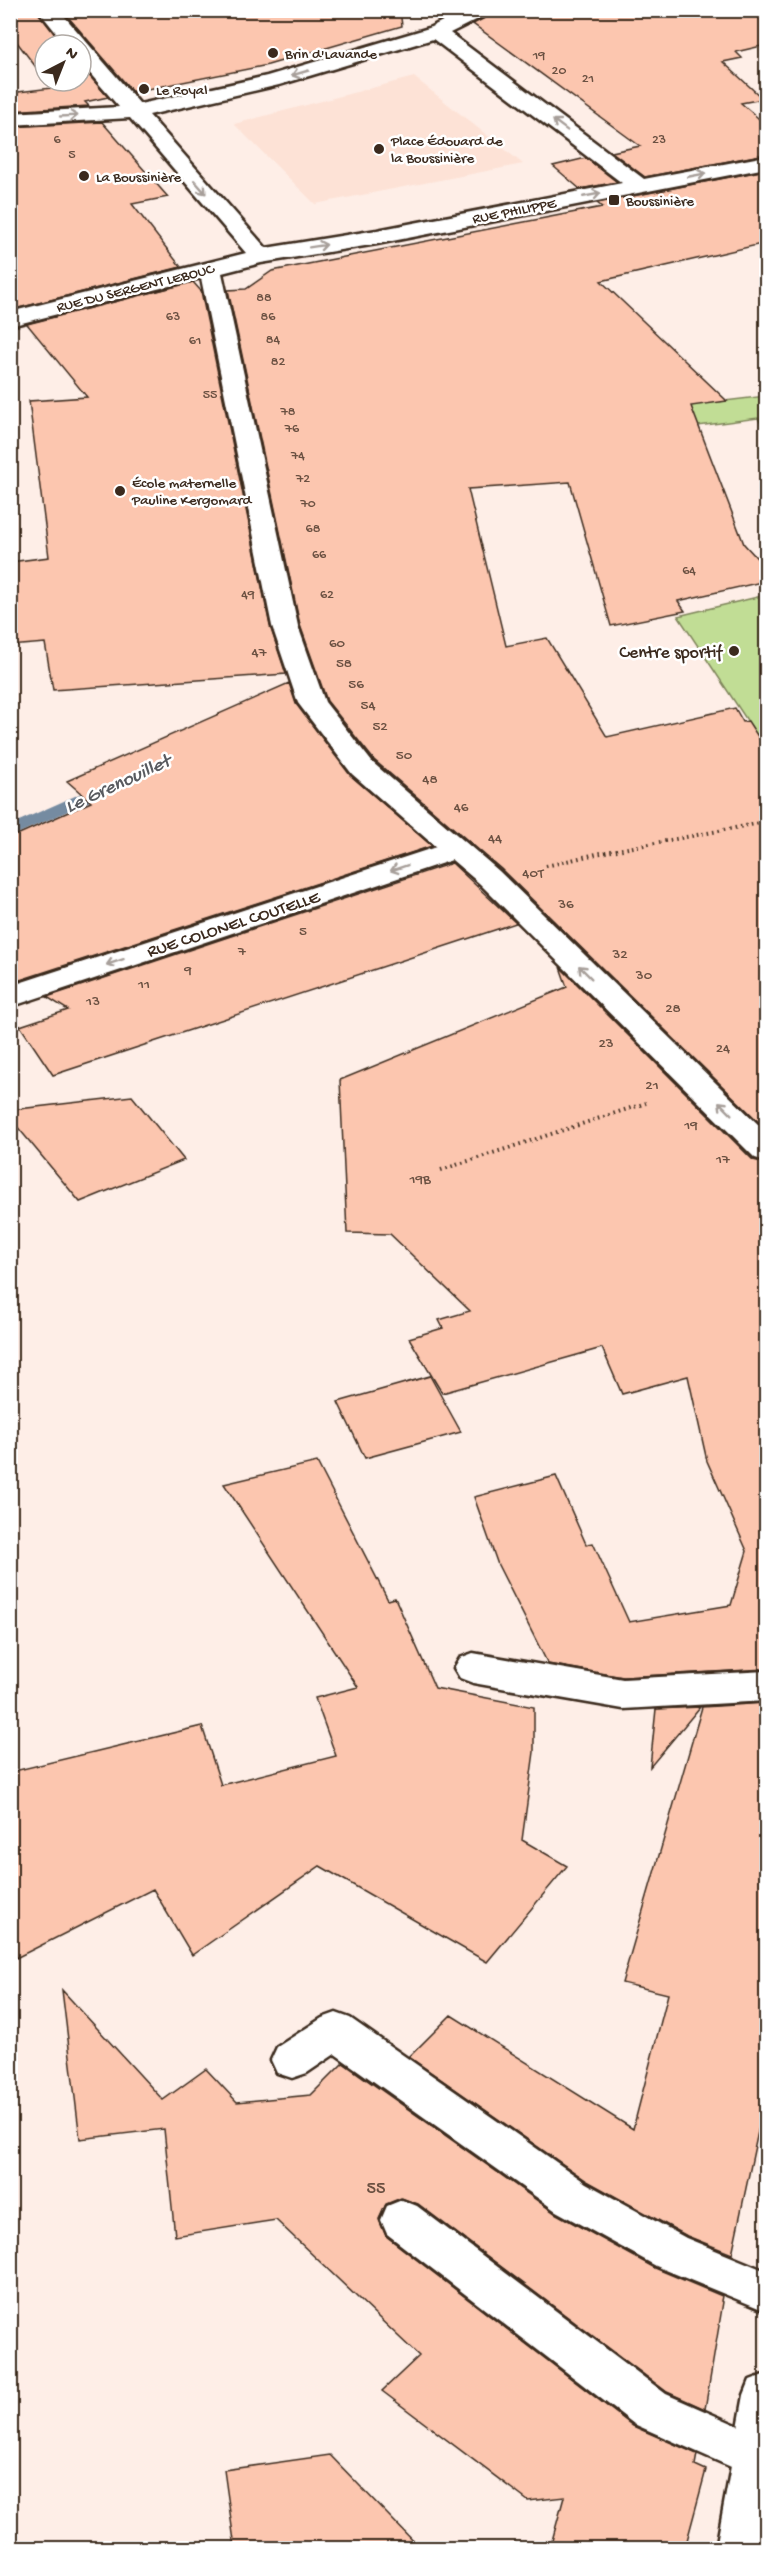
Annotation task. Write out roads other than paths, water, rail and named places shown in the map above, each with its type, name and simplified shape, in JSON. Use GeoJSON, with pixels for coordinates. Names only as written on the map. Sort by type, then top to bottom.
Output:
{"type":"FeatureCollection","features":[{"type":"Feature","properties":{"kind":"street"},"geometry":{"type":"LineString","coordinates":[[48,10],[67,33]]}},
{"type":"Feature","properties":{"kind":"street"},"geometry":{"type":"LineString","coordinates":[[10,119],[134,112],[272,81],[436,32],[481,10]]}},
{"type":"Feature","properties":{"kind":"street"},"geometry":{"type":"LineString","coordinates":[[436,32],[640,186]]}},
{"type":"Feature","properties":{"kind":"street"},"geometry":{"type":"LineString","coordinates":[[93,64],[261,256]]}},
{"type":"Feature","properties":{"kind":"street","name":"RUE PHILIPPE"},"geometry":{"type":"LineString","coordinates":[[261,256],[377,237],[766,162]]}},
{"type":"Feature","properties":{"kind":"street","name":"RUE DU SERGENT LEBOUC"},"geometry":{"type":"LineString","coordinates":[[10,319],[261,256]]}},
{"type":"Feature","properties":{"kind":"street"},"geometry":{"type":"LineString","coordinates":[[210,268],[285,626],[312,704],[362,768],[489,877],[766,1149]]}},
{"type":"Feature","properties":{"kind":"street","name":"RUE COLONEL COUTELLE"},"geometry":{"type":"LineString","coordinates":[[10,997],[455,850]]}},
{"type":"Feature","properties":{"kind":"street"},"geometry":{"type":"LineString","coordinates":[[473,1668],[623,1694],[766,1686]]}},
{"type":"Feature","properties":{"kind":"street"},"geometry":{"type":"LineString","coordinates":[[292,2060],[336,2031],[571,2197],[671,2252],[766,2291]]}},
{"type":"Feature","properties":{"kind":"street"},"geometry":{"type":"LineString","coordinates":[[402,2220],[650,2409],[756,2456]]}},
{"type":"Feature","properties":{"kind":"street"},"geometry":{"type":"LineString","coordinates":[[739,2548],[766,2395]]}},
{"type":"Feature","properties":{"kind":"waterway","name":"Le Grenouillet"},"geometry":{"type":"LineString","coordinates":[[10,832],[111,785]]}},
{"type":"Feature","properties":{"kind":"place","name":"Brin d'Lavande"},"geometry":{"type":"Point","coordinates":[273,53]}},
{"type":"Feature","properties":{"kind":"place","name":"Le Royal"},"geometry":{"type":"Point","coordinates":[144,89]}},
{"type":"Feature","properties":{"kind":"place","name":"Place Édouard de la Boussinière"},"geometry":{"type":"Point","coordinates":[379,149]}},
{"type":"Feature","properties":{"kind":"place","name":"La Boussinière"},"geometry":{"type":"Point","coordinates":[84,176]}},
{"type":"Feature","properties":{"kind":"place","name":"Boussinière"},"geometry":{"type":"Point","coordinates":[614,200]}},
{"type":"Feature","properties":{"kind":"place","name":"École maternelle Pauline Kergomard"},"geometry":{"type":"Point","coordinates":[120,491]}},
{"type":"Feature","properties":{"kind":"place","name":"Centre sportif"},"geometry":{"type":"Point","coordinates":[734,651]}}]}
